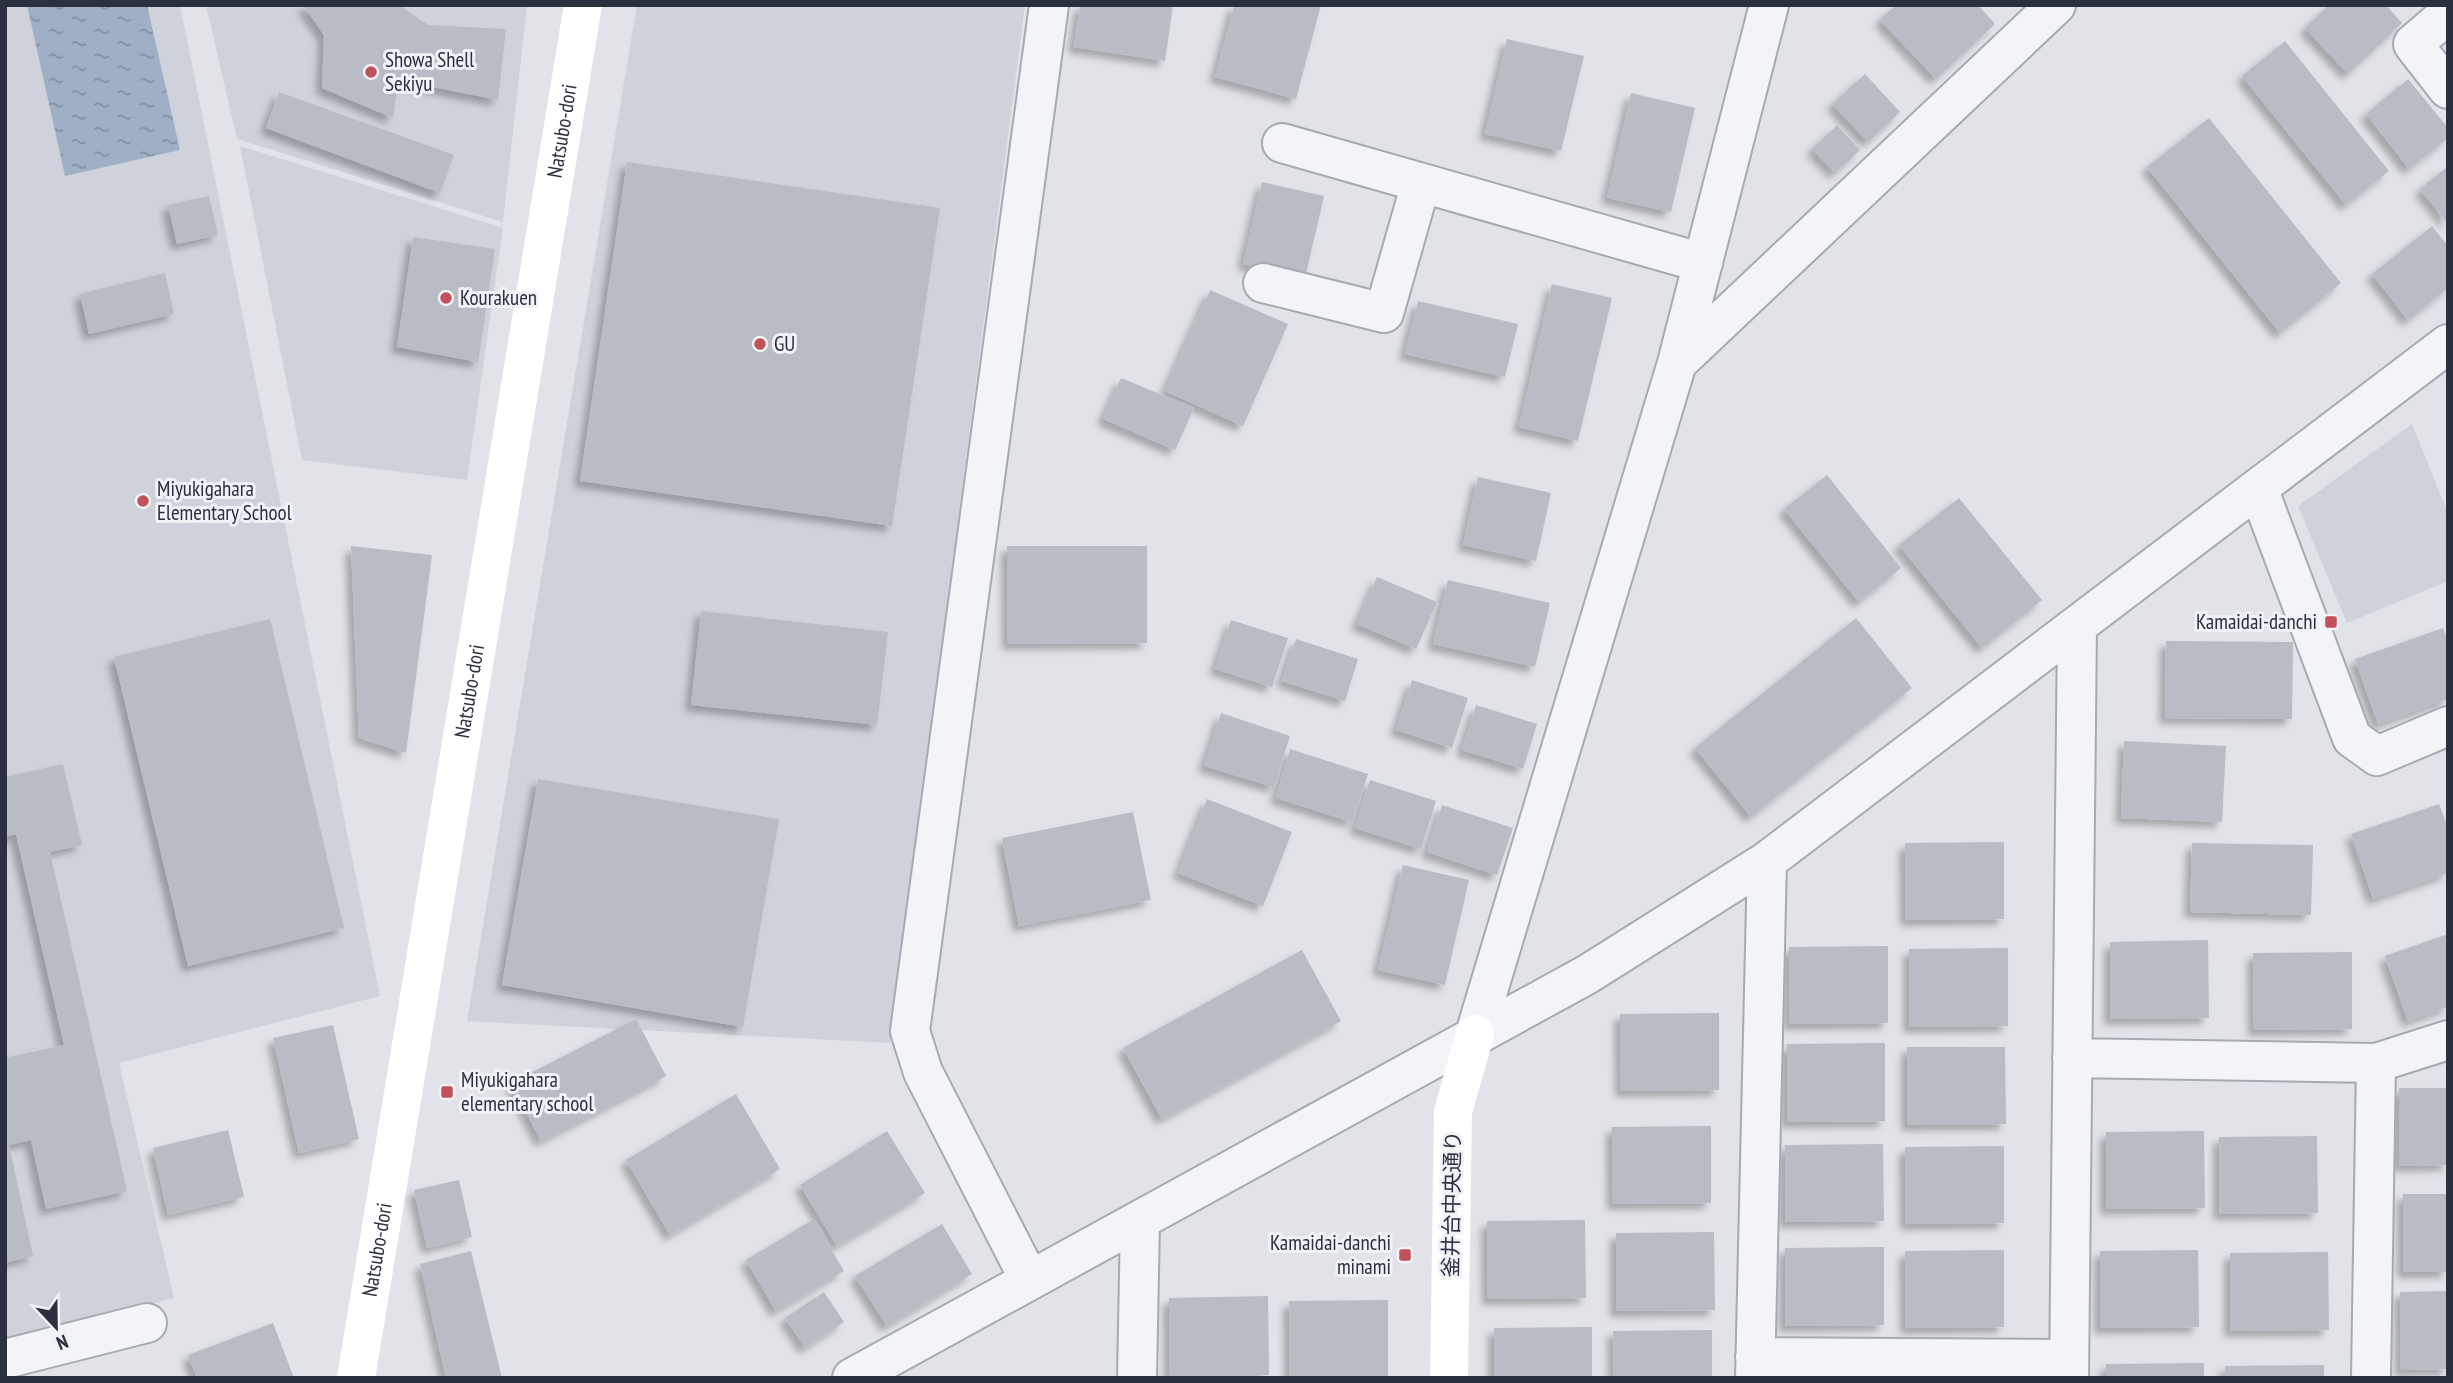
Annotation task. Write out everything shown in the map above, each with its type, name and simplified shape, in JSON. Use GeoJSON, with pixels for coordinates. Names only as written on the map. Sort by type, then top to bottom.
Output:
{"type":"FeatureCollection","features":[{"type":"Feature","properties":{"kind":"street","name":"Natsubo-dori"},"geometry":{"type":"LineString","coordinates":[[356,1378],[583,5]]}},
{"type":"Feature","properties":{"kind":"street"},"geometry":{"type":"LineString","coordinates":[[1030,1279],[923,1072],[910,1031],[1049,5]]}},
{"type":"Feature","properties":{"kind":"street"},"geometry":{"type":"LineString","coordinates":[[1475,1034],[1677,363],[1769,5]]}},
{"type":"Feature","properties":{"kind":"street"},"geometry":{"type":"LineString","coordinates":[[1677,363],[2056,5]]}},
{"type":"Feature","properties":{"kind":"street"},"geometry":{"type":"LineString","coordinates":[[2448,14],[2413,44],[2448,89]]}},
{"type":"Feature","properties":{"kind":"street"},"geometry":{"type":"LineString","coordinates":[[1282,143],[1703,263]]}},
{"type":"Feature","properties":{"kind":"street"},"geometry":{"type":"LineString","coordinates":[[1263,283],[1384,313],[1421,183]]}},
{"type":"Feature","properties":{"kind":"street"},"geometry":{"type":"LineString","coordinates":[[852,1378],[1588,974],[1767,861],[2448,344]]}},
{"type":"Feature","properties":{"kind":"street"},"geometry":{"type":"LineString","coordinates":[[2258,488],[2352,738],[2377,756],[2448,726]]}},
{"type":"Feature","properties":{"kind":"street"},"geometry":{"type":"LineString","coordinates":[[1767,861],[1755,1368],[2069,1368],[2077,628]]}},
{"type":"Feature","properties":{"kind":"street","name":"釜井台中央通り"},"geometry":{"type":"LineString","coordinates":[[1449,1378],[1453,1112],[1475,1034]]}},
{"type":"Feature","properties":{"kind":"street"},"geometry":{"type":"LineString","coordinates":[[2072,1058],[2376,1063],[2448,1040]]}},
{"type":"Feature","properties":{"kind":"street"},"geometry":{"type":"LineString","coordinates":[[2371,1378],[2376,1063]]}},
{"type":"Feature","properties":{"kind":"street"},"geometry":{"type":"LineString","coordinates":[[1137,1378],[1140,1222]]}},
{"type":"Feature","properties":{"kind":"street"},"geometry":{"type":"LineString","coordinates":[[5,1359],[148,1323]]}},
{"type":"Feature","properties":{"kind":"shaded area","name":"Miyukigahara Elementary School"},"geometry":{"type":"Polygon","coordinates":[[[5,5],[180,5],[380,996],[119,1063],[174,1298],[5,1342],[5,5]]]}},
{"type":"Feature","properties":{"kind":"shaded area","name":"Showa Shell Sekiyu"},"geometry":{"type":"Polygon","coordinates":[[[206,5],[527,5],[503,222],[237,139],[206,5]]]}},
{"type":"Feature","properties":{"kind":"shaded area"},"geometry":{"type":"Polygon","coordinates":[[[637,5],[1025,5],[890,1043],[467,1021],[637,5]]]}},
{"type":"Feature","properties":{"kind":"shaded area"},"geometry":{"type":"Polygon","coordinates":[[[240,146],[503,228],[467,480],[302,460],[240,146]]]}},
{"type":"Feature","properties":{"kind":"shaded area"},"geometry":{"type":"Polygon","coordinates":[[[2412,424],[2448,513],[2448,581],[2347,623],[2298,506],[2412,424]]]}},
{"type":"Feature","properties":{"kind":"water"},"geometry":{"type":"Polygon","coordinates":[[[27,5],[147,5],[180,150],[65,176],[27,5]]]}},
{"type":"Feature","properties":{"kind":"building"},"geometry":{"type":"Polygon","coordinates":[[[303,5],[399,5],[428,25],[506,29],[498,100],[398,80],[393,118],[322,88],[324,35],[303,5]]]}},
{"type":"Feature","properties":{"kind":"building"},"geometry":{"type":"Polygon","coordinates":[[[1080,5],[1173,5],[1165,61],[1074,47],[1080,5]]]}},
{"type":"Feature","properties":{"kind":"building"},"geometry":{"type":"Polygon","coordinates":[[[1234,5],[1321,5],[1296,99],[1215,77],[1234,5]]]}},
{"type":"Feature","properties":{"kind":"building"},"geometry":{"type":"Polygon","coordinates":[[[1896,5],[1978,5],[1995,24],[1936,79],[1880,20],[1896,5]]]}},
{"type":"Feature","properties":{"kind":"building"},"geometry":{"type":"Polygon","coordinates":[[[2329,5],[2386,5],[2402,23],[2348,74],[2305,28],[2329,5]]]}},
{"type":"Feature","properties":{"kind":"building"},"geometry":{"type":"Polygon","coordinates":[[[1507,39],[1584,56],[1561,151],[1485,134],[1507,39]]]}},
{"type":"Feature","properties":{"kind":"building"},"geometry":{"type":"Polygon","coordinates":[[[2285,41],[2389,171],[2346,205],[2242,76],[2285,41]]]}},
{"type":"Feature","properties":{"kind":"building"},"geometry":{"type":"Polygon","coordinates":[[[1865,74],[1900,112],[1868,142],[1832,104],[1865,74]]]}},
{"type":"Feature","properties":{"kind":"building"},"geometry":{"type":"Polygon","coordinates":[[[2408,79],[2448,128],[2448,138],[2409,169],[2366,114],[2408,79]]]}},
{"type":"Feature","properties":{"kind":"building"},"geometry":{"type":"Polygon","coordinates":[[[279,92],[454,155],[440,193],[266,128],[279,92]]]}},
{"type":"Feature","properties":{"kind":"building"},"geometry":{"type":"Polygon","coordinates":[[[1631,93],[1695,108],[1671,212],[1607,198],[1631,93]]]}},
{"type":"Feature","properties":{"kind":"building"},"geometry":{"type":"Polygon","coordinates":[[[2209,118],[2341,283],[2280,333],[2147,167],[2209,118]]]}},
{"type":"Feature","properties":{"kind":"building"},"geometry":{"type":"Polygon","coordinates":[[[1837,125],[1860,150],[1835,173],[1812,149],[1837,125]]]}},
{"type":"Feature","properties":{"kind":"building","name":"GU"},"geometry":{"type":"Polygon","coordinates":[[[627,162],[940,208],[892,526],[580,481],[627,162]]]}},
{"type":"Feature","properties":{"kind":"building"},"geometry":{"type":"Polygon","coordinates":[[[2448,166],[2448,224],[2420,189],[2448,166]]]}},
{"type":"Feature","properties":{"kind":"building"},"geometry":{"type":"Polygon","coordinates":[[[1262,182],[1324,196],[1305,278],[1243,264],[1262,182]]]}},
{"type":"Feature","properties":{"kind":"building"},"geometry":{"type":"Polygon","coordinates":[[[209,196],[218,235],[177,244],[168,205],[209,196]]]}},
{"type":"Feature","properties":{"kind":"building"},"geometry":{"type":"Polygon","coordinates":[[[2432,226],[2448,246],[2448,288],[2408,320],[2372,274],[2432,226]]]}},
{"type":"Feature","properties":{"kind":"building","name":"Kourakuen"},"geometry":{"type":"Polygon","coordinates":[[[413,237],[495,249],[478,362],[397,347],[413,237]]]}},
{"type":"Feature","properties":{"kind":"building"},"geometry":{"type":"Polygon","coordinates":[[[165,273],[174,314],[89,334],[80,294],[165,273]]]}},
{"type":"Feature","properties":{"kind":"building"},"geometry":{"type":"Polygon","coordinates":[[[1552,284],[1612,298],[1578,441],[1519,427],[1552,284]]]}},
{"type":"Feature","properties":{"kind":"building"},"geometry":{"type":"Polygon","coordinates":[[[1210,290],[1288,324],[1243,426],[1165,391],[1210,290]]]}},
{"type":"Feature","properties":{"kind":"building"},"geometry":{"type":"Polygon","coordinates":[[[1418,301],[1518,324],[1505,377],[1405,354],[1418,301]]]}},
{"type":"Feature","properties":{"kind":"building"},"geometry":{"type":"Polygon","coordinates":[[[1121,378],[1194,408],[1175,450],[1103,419],[1121,378]]]}},
{"type":"Feature","properties":{"kind":"building"},"geometry":{"type":"Polygon","coordinates":[[[1827,475],[1901,568],[1859,602],[1784,509],[1827,475]]]}},
{"type":"Feature","properties":{"kind":"building"},"geometry":{"type":"Polygon","coordinates":[[[1478,477],[1551,493],[1536,561],[1463,545],[1478,477]]]}},
{"type":"Feature","properties":{"kind":"building"},"geometry":{"type":"Polygon","coordinates":[[[1959,498],[2042,600],[1982,648],[1899,545],[1959,498]]]}},
{"type":"Feature","properties":{"kind":"building"},"geometry":{"type":"Polygon","coordinates":[[[351,546],[432,555],[406,753],[359,738],[351,546]]]}},
{"type":"Feature","properties":{"kind":"building"},"geometry":{"type":"Polygon","coordinates":[[[1007,546],[1147,546],[1147,643],[1008,644],[1007,546]]]}},
{"type":"Feature","properties":{"kind":"building"},"geometry":{"type":"Polygon","coordinates":[[[1377,577],[1437,602],[1416,649],[1357,624],[1377,577]]]}},
{"type":"Feature","properties":{"kind":"building"},"geometry":{"type":"Polygon","coordinates":[[[1448,580],[1550,603],[1535,667],[1433,644],[1448,580]]]}},
{"type":"Feature","properties":{"kind":"building"},"geometry":{"type":"Polygon","coordinates":[[[701,611],[888,632],[877,725],[691,705],[701,611]]]}},
{"type":"Feature","properties":{"kind":"building"},"geometry":{"type":"Polygon","coordinates":[[[1856,618],[1912,688],[1751,817],[1695,748],[1856,618]]]}},
{"type":"Feature","properties":{"kind":"building"},"geometry":{"type":"Polygon","coordinates":[[[270,619],[344,928],[188,966],[114,657],[270,619]]]}},
{"type":"Feature","properties":{"kind":"building"},"geometry":{"type":"Polygon","coordinates":[[[1231,620],[1288,638],[1272,687],[1215,669],[1231,620]]]}},
{"type":"Feature","properties":{"kind":"building"},"geometry":{"type":"Polygon","coordinates":[[[2443,628],[2448,642],[2448,699],[2378,724],[2355,659],[2443,628]]]}},
{"type":"Feature","properties":{"kind":"building"},"geometry":{"type":"Polygon","coordinates":[[[1296,639],[1358,659],[1345,701],[1282,681],[1296,639]]]}},
{"type":"Feature","properties":{"kind":"building"},"geometry":{"type":"Polygon","coordinates":[[[2166,641],[2293,642],[2292,719],[2165,718],[2166,641]]]}},
{"type":"Feature","properties":{"kind":"building"},"geometry":{"type":"Polygon","coordinates":[[[1412,680],[1468,698],[1452,748],[1396,730],[1412,680]]]}},
{"type":"Feature","properties":{"kind":"building"},"geometry":{"type":"Polygon","coordinates":[[[1476,705],[1537,724],[1523,769],[1462,750],[1476,705]]]}},
{"type":"Feature","properties":{"kind":"building"},"geometry":{"type":"Polygon","coordinates":[[[1221,713],[1290,736],[1274,787],[1204,766],[1221,713]]]}},
{"type":"Feature","properties":{"kind":"building"},"geometry":{"type":"Polygon","coordinates":[[[2124,741],[2226,746],[2222,822],[2121,818],[2124,741]]]}},
{"type":"Feature","properties":{"kind":"building"},"geometry":{"type":"Polygon","coordinates":[[[1290,749],[1368,774],[1352,822],[1276,798],[1290,749]]]}},
{"type":"Feature","properties":{"kind":"building"},"geometry":{"type":"Polygon","coordinates":[[[63,764],[82,845],[50,852],[127,1191],[46,1209],[31,1140],[9,1145],[33,1256],[5,1263],[5,1058],[64,1045],[16,834],[5,837],[5,777],[63,764]]]}},
{"type":"Feature","properties":{"kind":"building"},"geometry":{"type":"Polygon","coordinates":[[[538,779],[779,819],[743,1027],[502,985],[538,779]]]}},
{"type":"Feature","properties":{"kind":"building"},"geometry":{"type":"Polygon","coordinates":[[[1370,780],[1436,801],[1421,849],[1355,828],[1370,780]]]}},
{"type":"Feature","properties":{"kind":"building"},"geometry":{"type":"Polygon","coordinates":[[[1207,799],[1292,832],[1263,906],[1178,873],[1207,799]]]}},
{"type":"Feature","properties":{"kind":"building"},"geometry":{"type":"Polygon","coordinates":[[[2439,804],[2448,828],[2448,873],[2373,899],[2351,834],[2439,804]]]}},
{"type":"Feature","properties":{"kind":"building"},"geometry":{"type":"Polygon","coordinates":[[[1442,805],[1513,828],[1497,875],[1427,852],[1442,805]]]}},
{"type":"Feature","properties":{"kind":"building"},"geometry":{"type":"Polygon","coordinates":[[[1133,812],[1151,900],[1019,926],[1002,838],[1133,812]]]}},
{"type":"Feature","properties":{"kind":"building"},"geometry":{"type":"Polygon","coordinates":[[[2004,842],[2004,919],[1906,920],[1905,843],[2004,842]]]}},
{"type":"Feature","properties":{"kind":"building"},"geometry":{"type":"Polygon","coordinates":[[[2192,843],[2313,845],[2311,915],[2190,912],[2192,843]]]}},
{"type":"Feature","properties":{"kind":"building"},"geometry":{"type":"Polygon","coordinates":[[[1403,865],[1469,880],[1445,985],[1378,970],[1403,865]]]}},
{"type":"Feature","properties":{"kind":"building"},"geometry":{"type":"Polygon","coordinates":[[[2448,934],[2448,1007],[2408,1021],[2385,956],[2448,934]]]}},
{"type":"Feature","properties":{"kind":"building"},"geometry":{"type":"Polygon","coordinates":[[[2208,940],[2209,1018],[2110,1019],[2110,942],[2208,940]]]}},
{"type":"Feature","properties":{"kind":"building"},"geometry":{"type":"Polygon","coordinates":[[[1888,946],[1888,1023],[1790,1024],[1789,947],[1888,946]]]}},
{"type":"Feature","properties":{"kind":"building"},"geometry":{"type":"Polygon","coordinates":[[[2008,948],[2008,1026],[1909,1027],[1909,949],[2008,948]]]}},
{"type":"Feature","properties":{"kind":"building"},"geometry":{"type":"Polygon","coordinates":[[[1302,950],[1341,1021],[1162,1119],[1123,1048],[1302,950]]]}},
{"type":"Feature","properties":{"kind":"building"},"geometry":{"type":"Polygon","coordinates":[[[2352,952],[2352,1029],[2254,1030],[2253,953],[2352,952]]]}},
{"type":"Feature","properties":{"kind":"building"},"geometry":{"type":"Polygon","coordinates":[[[1719,1013],[1719,1090],[1621,1091],[1620,1014],[1719,1013]]]}},
{"type":"Feature","properties":{"kind":"building"},"geometry":{"type":"Polygon","coordinates":[[[636,1019],[666,1076],[541,1141],[511,1083],[636,1019]]]}},
{"type":"Feature","properties":{"kind":"building"},"geometry":{"type":"Polygon","coordinates":[[[333,1025],[359,1139],[299,1153],[273,1038],[333,1025]]]}},
{"type":"Feature","properties":{"kind":"building"},"geometry":{"type":"Polygon","coordinates":[[[1885,1043],[1885,1121],[1787,1122],[1787,1044],[1885,1043]]]}},
{"type":"Feature","properties":{"kind":"building"},"geometry":{"type":"Polygon","coordinates":[[[1907,1047],[2005,1047],[2006,1124],[1907,1125],[1907,1047]]]}},
{"type":"Feature","properties":{"kind":"building"},"geometry":{"type":"Polygon","coordinates":[[[2399,1088],[2448,1088],[2448,1165],[2399,1166],[2399,1088]]]}},
{"type":"Feature","properties":{"kind":"building"},"geometry":{"type":"Polygon","coordinates":[[[736,1094],[780,1169],[670,1235],[626,1160],[736,1094]]]}},
{"type":"Feature","properties":{"kind":"building"},"geometry":{"type":"Polygon","coordinates":[[[1711,1126],[1711,1203],[1613,1204],[1612,1127],[1711,1126]]]}},
{"type":"Feature","properties":{"kind":"building"},"geometry":{"type":"Polygon","coordinates":[[[228,1130],[244,1197],[168,1215],[153,1148],[228,1130]]]}},
{"type":"Feature","properties":{"kind":"building"},"geometry":{"type":"Polygon","coordinates":[[[887,1131],[925,1193],[837,1246],[800,1185],[887,1131]]]}},
{"type":"Feature","properties":{"kind":"building"},"geometry":{"type":"Polygon","coordinates":[[[2204,1131],[2205,1208],[2106,1209],[2106,1132],[2204,1131]]]}},
{"type":"Feature","properties":{"kind":"building"},"geometry":{"type":"Polygon","coordinates":[[[2317,1136],[2318,1213],[2219,1214],[2219,1137],[2317,1136]]]}},
{"type":"Feature","properties":{"kind":"building"},"geometry":{"type":"Polygon","coordinates":[[[1883,1144],[1884,1221],[1785,1222],[1785,1145],[1883,1144]]]}},
{"type":"Feature","properties":{"kind":"building"},"geometry":{"type":"Polygon","coordinates":[[[2004,1146],[2004,1223],[1906,1224],[1905,1147],[2004,1146]]]}},
{"type":"Feature","properties":{"kind":"building"},"geometry":{"type":"Polygon","coordinates":[[[459,1180],[472,1237],[427,1248],[414,1190],[459,1180]]]}},
{"type":"Feature","properties":{"kind":"building"},"geometry":{"type":"Polygon","coordinates":[[[2403,1194],[2448,1194],[2448,1272],[2403,1272],[2403,1194]]]}},
{"type":"Feature","properties":{"kind":"building"},"geometry":{"type":"Polygon","coordinates":[[[814,1219],[844,1271],[776,1311],[746,1260],[814,1219]]]}},
{"type":"Feature","properties":{"kind":"building"},"geometry":{"type":"Polygon","coordinates":[[[1585,1220],[1586,1298],[1488,1299],[1487,1221],[1585,1220]]]}},
{"type":"Feature","properties":{"kind":"building"},"geometry":{"type":"Polygon","coordinates":[[[942,1224],[972,1274],[887,1326],[855,1276],[942,1224]]]}},
{"type":"Feature","properties":{"kind":"building"},"geometry":{"type":"Polygon","coordinates":[[[1714,1232],[1715,1310],[1616,1311],[1616,1233],[1714,1232]]]}},
{"type":"Feature","properties":{"kind":"building"},"geometry":{"type":"Polygon","coordinates":[[[1884,1247],[1884,1325],[1785,1326],[1785,1248],[1884,1247]]]}},
{"type":"Feature","properties":{"kind":"building"},"geometry":{"type":"Polygon","coordinates":[[[2004,1250],[2004,1327],[1906,1328],[1905,1251],[2004,1250]]]}},
{"type":"Feature","properties":{"kind":"building"},"geometry":{"type":"Polygon","coordinates":[[[2198,1250],[2199,1327],[2100,1328],[2100,1251],[2198,1250]]]}},
{"type":"Feature","properties":{"kind":"building"},"geometry":{"type":"Polygon","coordinates":[[[471,1251],[502,1378],[446,1378],[420,1264],[471,1251]]]}},
{"type":"Feature","properties":{"kind":"building"},"geometry":{"type":"Polygon","coordinates":[[[2328,1252],[2329,1330],[2230,1331],[2230,1253],[2328,1252]]]}},
{"type":"Feature","properties":{"kind":"building"},"geometry":{"type":"Polygon","coordinates":[[[2448,1291],[2448,1369],[2401,1370],[2400,1292],[2448,1291]]]}},
{"type":"Feature","properties":{"kind":"building"},"geometry":{"type":"Polygon","coordinates":[[[824,1292],[844,1322],[805,1348],[785,1318],[824,1292]]]}},
{"type":"Feature","properties":{"kind":"building"},"geometry":{"type":"Polygon","coordinates":[[[1268,1296],[1269,1375],[1170,1376],[1169,1298],[1268,1296]]]}},
{"type":"Feature","properties":{"kind":"building"},"geometry":{"type":"Polygon","coordinates":[[[1388,1300],[1388,1377],[1290,1378],[1289,1301],[1388,1300]]]}},
{"type":"Feature","properties":{"kind":"building"},"geometry":{"type":"Polygon","coordinates":[[[273,1323],[294,1378],[197,1378],[188,1355],[273,1323]]]}},
{"type":"Feature","properties":{"kind":"building"},"geometry":{"type":"Polygon","coordinates":[[[1592,1327],[1592,1378],[1494,1378],[1494,1328],[1592,1327]]]}},
{"type":"Feature","properties":{"kind":"building"},"geometry":{"type":"Polygon","coordinates":[[[1712,1330],[1712,1378],[1614,1378],[1613,1331],[1712,1330]]]}},
{"type":"Feature","properties":{"kind":"building"},"geometry":{"type":"Polygon","coordinates":[[[2204,1363],[2204,1378],[2106,1378],[2106,1364],[2204,1363]]]}},
{"type":"Feature","properties":{"kind":"building"},"geometry":{"type":"Polygon","coordinates":[[[2324,1365],[2324,1378],[2225,1378],[2225,1366],[2324,1365]]]}},
{"type":"Feature","properties":{"kind":"place","name":"Showa Shell Sekiyu"},"geometry":{"type":"Point","coordinates":[371,72]}},
{"type":"Feature","properties":{"kind":"place","name":"Kourakuen"},"geometry":{"type":"Point","coordinates":[446,298]}},
{"type":"Feature","properties":{"kind":"place","name":"GU"},"geometry":{"type":"Point","coordinates":[760,344]}},
{"type":"Feature","properties":{"kind":"place","name":"Miyukigahara Elementary School"},"geometry":{"type":"Point","coordinates":[143,501]}},
{"type":"Feature","properties":{"kind":"place","name":"Kamaidai-danchi"},"geometry":{"type":"Point","coordinates":[2331,622]}},
{"type":"Feature","properties":{"kind":"place","name":"Miyukigahara elementary school"},"geometry":{"type":"Point","coordinates":[447,1092]}},
{"type":"Feature","properties":{"kind":"place","name":"Kamaidai-danchi minami"},"geometry":{"type":"Point","coordinates":[1405,1255]}}]}
